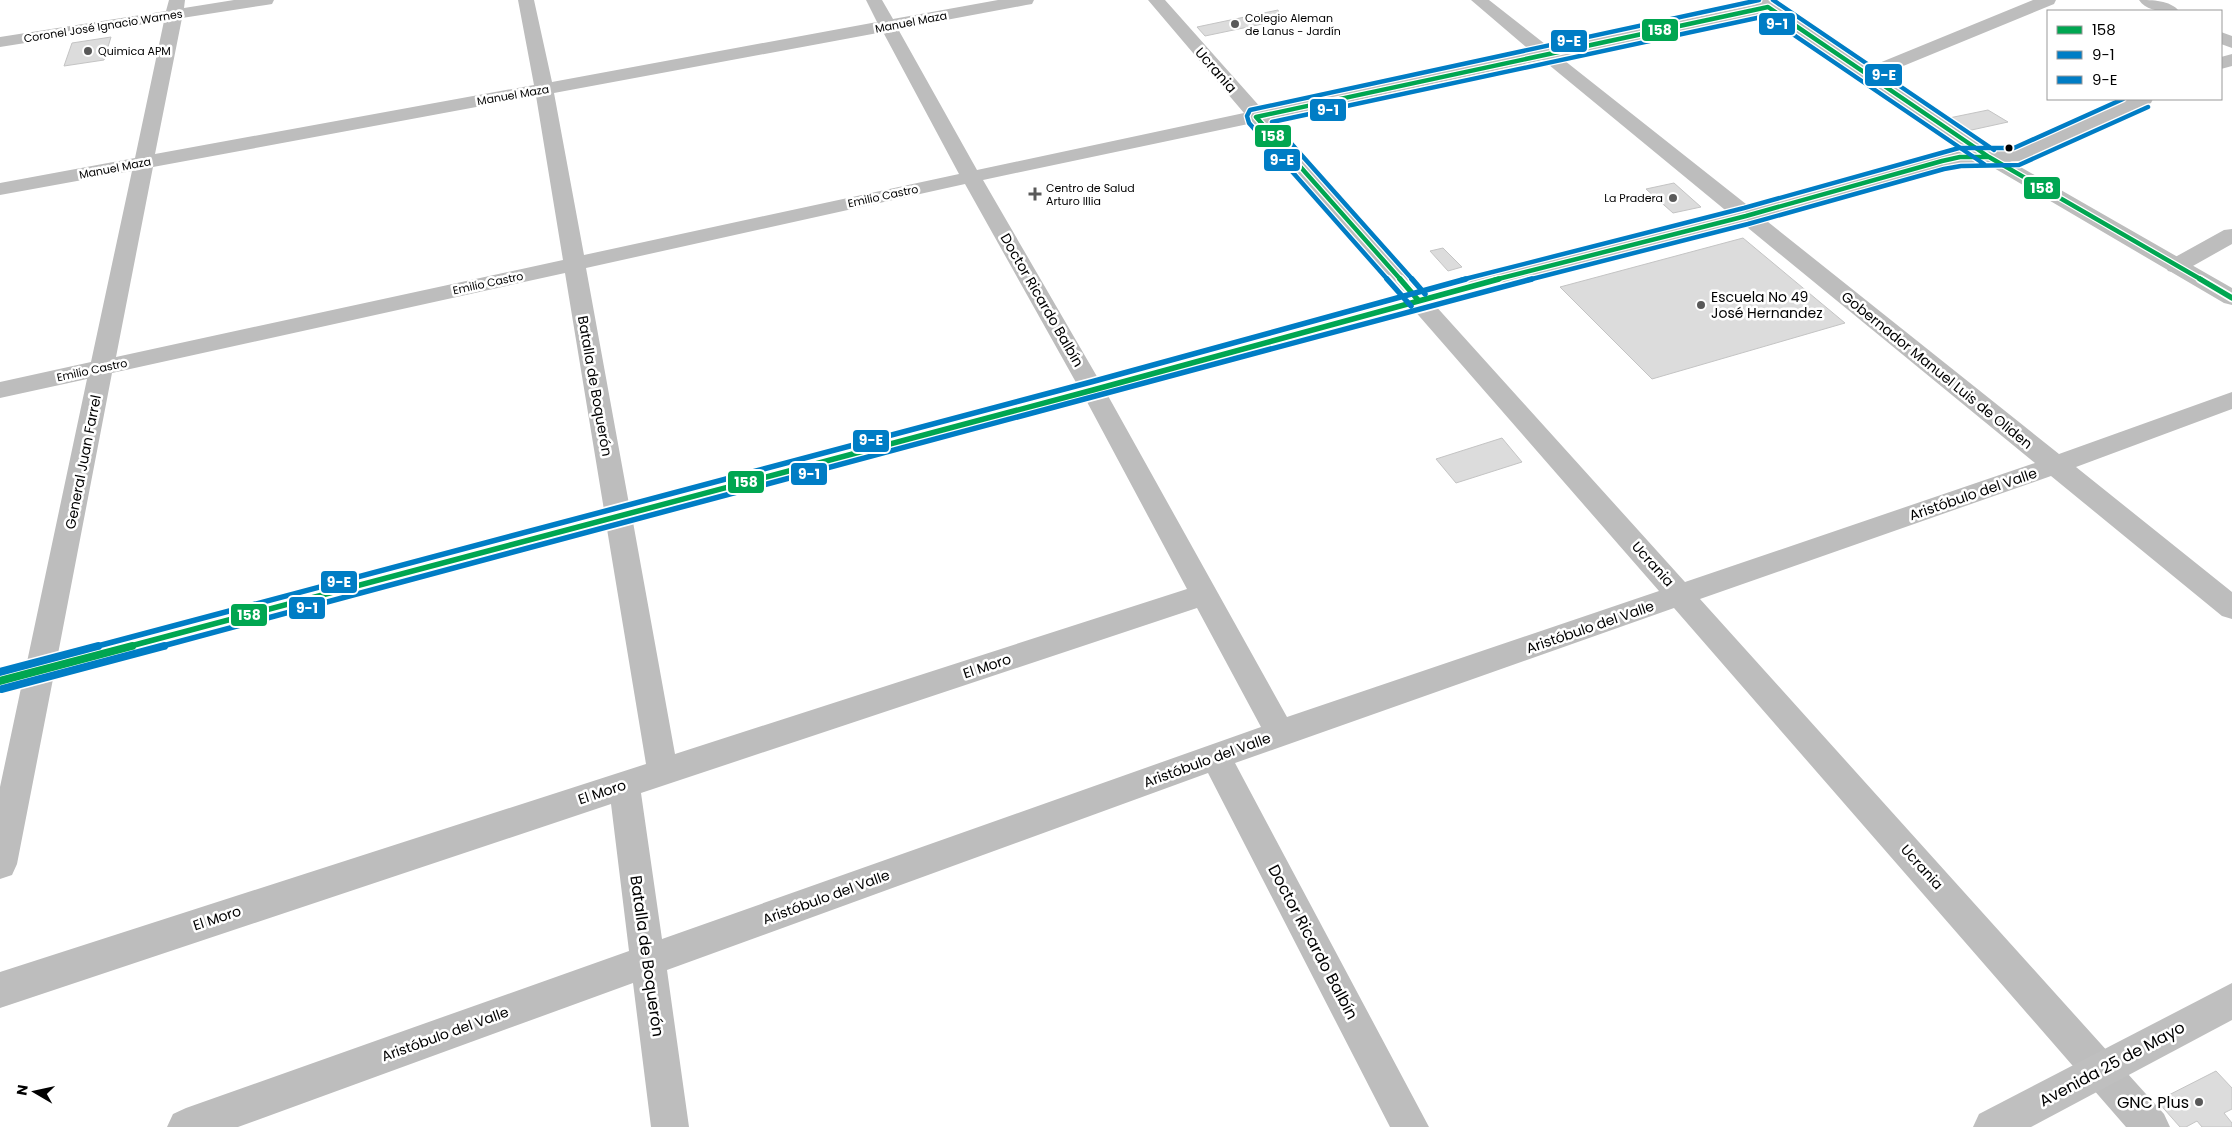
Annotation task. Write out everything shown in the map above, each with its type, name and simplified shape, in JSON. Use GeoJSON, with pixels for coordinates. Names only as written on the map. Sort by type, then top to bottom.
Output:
{"type":"FeatureCollection","features":[{"type":"Feature","properties":{"kind":"main road","name":"Avenida 25 de Mayo"},"geometry":{"type":"LineString","coordinates":[[1992,1127],[2232,1001]]}},
{"type":"Feature","properties":{"kind":"street","name":"Coronel José Ignacio Warnes"},"geometry":{"type":"LineString","coordinates":[[0,42],[175,7],[266,0]]}},
{"type":"Feature","properties":{"kind":"street","name":"Batalla de Boquerón"},"geometry":{"type":"LineString","coordinates":[[526,0],[544,89],[663,772]]}},
{"type":"Feature","properties":{"kind":"street","name":"Doctor Ricardo Balbín"},"geometry":{"type":"LineString","coordinates":[[874,0],[971,176],[1093,390],[1280,733]]}},
{"type":"Feature","properties":{"kind":"street","name":"Manuel Maza"},"geometry":{"type":"LineString","coordinates":[[0,189],[1026,0]]}},
{"type":"Feature","properties":{"kind":"street","name":"Ucrania"},"geometry":{"type":"LineString","coordinates":[[1156,0],[1256,117],[2151,1127]]}},
{"type":"Feature","properties":{"kind":"street","name":"Gobernador Manuel Luis de Oliden"},"geometry":{"type":"LineString","coordinates":[[1479,0],[2232,608]]}},
{"type":"Feature","properties":{"kind":"street"},"geometry":{"type":"LineString","coordinates":[[1868,74],[2048,0]]}},
{"type":"Feature","properties":{"kind":"street"},"geometry":{"type":"LineString","coordinates":[[2148,0],[2168,10]]}},
{"type":"Feature","properties":{"kind":"street","name":"Emilio Castro"},"geometry":{"type":"LineString","coordinates":[[0,390],[971,176],[1546,56],[1762,4]]}},
{"type":"Feature","properties":{"kind":"street"},"geometry":{"type":"LineString","coordinates":[[1762,4],[1989,157],[2232,298]]}},
{"type":"Feature","properties":{"kind":"street","name":"General Juan Farrel"},"geometry":{"type":"LineString","coordinates":[[0,864],[175,7]]}},
{"type":"Feature","properties":{"kind":"street"},"geometry":{"type":"LineString","coordinates":[[0,681],[1093,390],[1418,300],[1746,216],[1942,161],[1960,157],[2016,157],[2142,100]]}},
{"type":"Feature","properties":{"kind":"street"},"geometry":{"type":"LineString","coordinates":[[2176,266],[2232,235]]}},
{"type":"Feature","properties":{"kind":"street","name":"Aristóbulo del Valle"},"geometry":{"type":"LineString","coordinates":[[186,1127],[1280,733],[2056,465],[2232,400]]}},
{"type":"Feature","properties":{"kind":"street","name":"El Moro"},"geometry":{"type":"LineString","coordinates":[[0,990],[1205,594]]}},
{"type":"Feature","properties":{"kind":"street","name":"Doctor Ricardo Balbín"},"geometry":{"type":"LineString","coordinates":[[1216,757],[1410,1127]]}},
{"type":"Feature","properties":{"kind":"street","name":"Batalla de Boquerón"},"geometry":{"type":"LineString","coordinates":[[624,785],[670,1127]]}},
{"type":"Feature","properties":{"kind":"building","name":"Colegio Aleman de Lanus - Jardín"},"geometry":{"type":"Polygon","coordinates":[[[1278,10],[1279,13],[1266,16],[1272,22],[1205,36],[1197,27],[1278,10]]]}},
{"type":"Feature","properties":{"kind":"building","name":"Quimica APM"},"geometry":{"type":"Polygon","coordinates":[[[111,37],[104,60],[64,66],[72,43],[111,37]]]}},
{"type":"Feature","properties":{"kind":"building"},"geometry":{"type":"Polygon","coordinates":[[[1988,110],[2008,122],[1967,131],[1949,118],[1988,110]]]}},
{"type":"Feature","properties":{"kind":"building","name":"La Pradera"},"geometry":{"type":"Polygon","coordinates":[[[1674,183],[1701,207],[1673,213],[1646,189],[1674,183]]]}},
{"type":"Feature","properties":{"kind":"building","name":"Escuela No 49 José Hernandez"},"geometry":{"type":"Polygon","coordinates":[[[1743,238],[1845,323],[1652,379],[1560,287],[1743,238]]]}},
{"type":"Feature","properties":{"kind":"building"},"geometry":{"type":"Polygon","coordinates":[[[1443,248],[1462,267],[1448,271],[1430,251],[1443,248]]]}},
{"type":"Feature","properties":{"kind":"building"},"geometry":{"type":"Polygon","coordinates":[[[1502,438],[1522,462],[1456,483],[1436,459],[1502,438]]]}},
{"type":"Feature","properties":{"kind":"building"},"geometry":{"type":"Polygon","coordinates":[[[2216,1071],[2232,1088],[2232,1109],[2224,1113],[2232,1123],[2232,1127],[2202,1127],[2197,1121],[2186,1127],[2180,1127],[2157,1101],[2216,1071]]]}},
{"type":"Feature","properties":{"kind":"transit line","name":"9-E"},"geometry":{"type":"LineString","coordinates":[[1411,306],[1249,123],[1247,116],[1250,110],[1759,0]]}},
{"type":"Feature","properties":{"kind":"transit line","name":"9-E"},"geometry":{"type":"LineString","coordinates":[[1773,0],[1994,150]]}},
{"type":"Feature","properties":{"kind":"transit line","name":"158"},"geometry":{"type":"LineString","coordinates":[[1418,300],[1256,117],[1768,7],[1989,157],[2232,298]]}},
{"type":"Feature","properties":{"kind":"transit line","name":"9-1"},"geometry":{"type":"LineString","coordinates":[[1425,294],[1272,122],[1766,16],[1984,164]]}},
{"type":"Feature","properties":{"kind":"transit line","name":"9-E"},"geometry":{"type":"LineString","coordinates":[[0,672],[1091,382],[1416,292],[1744,208],[1959,148],[2014,148],[2121,100]]}},
{"type":"Feature","properties":{"kind":"transit line","name":"9-1"},"geometry":{"type":"LineString","coordinates":[[2,689],[1095,398],[1420,308],[1748,224],[1944,169],[1961,166],[2019,165],[2148,107]]}},
{"type":"Feature","properties":{"kind":"transit line","name":"158"},"geometry":{"type":"LineString","coordinates":[[0,681],[1093,390],[1418,300],[1746,216],[1942,161],[1960,157],[1989,157]]}},
{"type":"Feature","properties":{"kind":"place","name":"Colegio Aleman de Lanus - Jardín"},"geometry":{"type":"Point","coordinates":[1235,24]}},
{"type":"Feature","properties":{"kind":"place","name":"Quimica APM"},"geometry":{"type":"Point","coordinates":[88,51]}},
{"type":"Feature","properties":{"kind":"place","name":"Centro de Salud Arturo Illia"},"geometry":{"type":"Point","coordinates":[1035,194]}},
{"type":"Feature","properties":{"kind":"place","name":"La Pradera"},"geometry":{"type":"Point","coordinates":[1673,198]}},
{"type":"Feature","properties":{"kind":"place","name":"Escuela No 49 José Hernandez"},"geometry":{"type":"Point","coordinates":[1701,305]}},
{"type":"Feature","properties":{"kind":"place","name":"GNC Plus"},"geometry":{"type":"Point","coordinates":[2199,1102]}}]}
